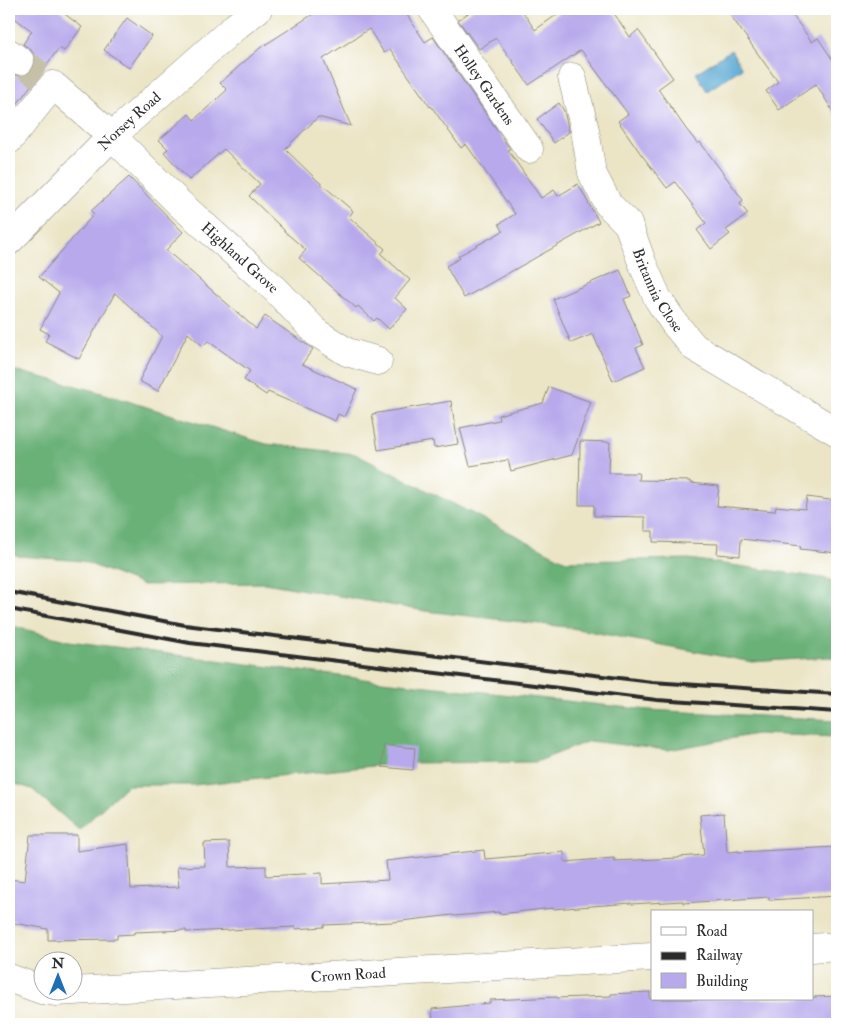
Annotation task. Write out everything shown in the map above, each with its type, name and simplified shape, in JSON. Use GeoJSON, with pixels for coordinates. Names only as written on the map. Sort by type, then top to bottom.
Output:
{"type":"FeatureCollection","features":[{"type":"Feature","properties":{"kind":"street","name":"Norsey Road"},"geometry":{"type":"LineString","coordinates":[[9,241],[112,136],[236,26],[258,9]]}},
{"type":"Feature","properties":{"kind":"street","name":"Holley Gardens"},"geometry":{"type":"LineString","coordinates":[[436,15],[529,149]]}},
{"type":"Feature","properties":{"kind":"street","name":"Highland Grove"},"geometry":{"type":"LineString","coordinates":[[31,68],[112,136],[179,203],[276,290],[317,333],[347,352],[378,361]]}},
{"type":"Feature","properties":{"kind":"street"},"geometry":{"type":"LineString","coordinates":[[9,140],[31,68]]}},
{"type":"Feature","properties":{"kind":"street","name":"Britannia Close"},"geometry":{"type":"LineString","coordinates":[[572,77],[585,130],[592,173],[608,204],[628,224],[658,299],[674,324],[694,347],[837,432]]}},
{"type":"Feature","properties":{"kind":"street"},"geometry":{"type":"LineString","coordinates":[[814,948],[837,946]]}},
{"type":"Feature","properties":{"kind":"street","name":"Crown Road"},"geometry":{"type":"LineString","coordinates":[[82,990],[651,957]]}},
{"type":"Feature","properties":{"kind":"street","name":"Crown Road"},"geometry":{"type":"LineString","coordinates":[[9,978],[32,986]]}},
{"type":"Feature","properties":{"kind":"green space"},"geometry":{"type":"Polygon","coordinates":[[[9,369],[92,390],[266,444],[355,454],[566,561],[689,559],[823,578],[837,582],[837,658],[752,662],[566,627],[425,611],[265,583],[143,585],[82,561],[19,556],[9,553],[9,369]]]}},
{"type":"Feature","properties":{"kind":"green space"},"geometry":{"type":"Polygon","coordinates":[[[9,625],[69,641],[363,679],[649,710],[837,720],[837,737],[756,734],[668,750],[589,741],[536,762],[401,763],[194,785],[127,785],[79,830],[32,789],[9,782],[9,625]]]}},
{"type":"Feature","properties":{"kind":"water"},"geometry":{"type":"Polygon","coordinates":[[[731,50],[742,68],[707,91],[696,73],[731,50]]]}},
{"type":"Feature","properties":{"kind":"building"},"geometry":{"type":"Polygon","coordinates":[[[9,9],[58,9],[82,27],[64,51],[59,48],[9,115],[9,72],[18,76],[26,75],[33,70],[36,62],[34,54],[23,44],[32,31],[9,14],[9,9]]]}},
{"type":"Feature","properties":{"kind":"building"},"geometry":{"type":"Polygon","coordinates":[[[321,9],[403,9],[425,42],[433,37],[510,149],[508,150],[541,198],[554,190],[558,196],[578,184],[599,222],[464,298],[446,266],[460,258],[458,256],[503,231],[499,224],[515,214],[466,144],[461,148],[390,49],[384,53],[369,29],[323,59],[351,126],[318,117],[285,149],[353,211],[349,217],[385,249],[381,254],[410,280],[395,298],[407,309],[389,329],[377,318],[374,321],[358,306],[356,308],[299,258],[306,250],[249,196],[260,184],[224,149],[189,180],[164,152],[168,149],[159,140],[189,114],[194,120],[227,90],[220,83],[260,48],[321,9]]]}},
{"type":"Feature","properties":{"kind":"building"},"geometry":{"type":"Polygon","coordinates":[[[474,9],[521,9],[535,30],[565,9],[611,9],[630,37],[638,30],[673,78],[658,89],[686,129],[698,144],[700,142],[743,200],[740,204],[748,214],[726,230],[730,234],[711,249],[697,230],[706,223],[675,182],[667,188],[641,154],[618,121],[628,114],[581,50],[529,85],[496,38],[479,49],[458,20],[474,9]]]}},
{"type":"Feature","properties":{"kind":"building"},"geometry":{"type":"Polygon","coordinates":[[[726,9],[788,9],[812,42],[818,38],[837,66],[837,118],[816,84],[779,110],[766,91],[778,82],[726,9]]]}},
{"type":"Feature","properties":{"kind":"building"},"geometry":{"type":"Polygon","coordinates":[[[127,18],[152,36],[129,68],[104,50],[127,18]]]}},
{"type":"Feature","properties":{"kind":"building"},"geometry":{"type":"Polygon","coordinates":[[[559,103],[564,111],[569,132],[554,143],[537,119],[559,103]]]}},
{"type":"Feature","properties":{"kind":"building"},"geometry":{"type":"Polygon","coordinates":[[[129,177],[183,232],[166,250],[256,329],[265,316],[313,349],[302,364],[357,389],[344,417],[338,414],[335,421],[268,392],[266,395],[244,380],[250,371],[208,341],[203,346],[188,333],[158,391],[139,381],[162,336],[115,293],[79,359],[45,341],[49,334],[40,329],[59,293],[39,277],[94,214],[91,211],[129,177]]]}},
{"type":"Feature","properties":{"kind":"building"},"geometry":{"type":"Polygon","coordinates":[[[620,270],[631,296],[624,299],[643,345],[636,348],[645,367],[613,381],[593,334],[571,343],[553,299],[620,270]]]}},
{"type":"Feature","properties":{"kind":"building"},"geometry":{"type":"Polygon","coordinates":[[[549,387],[591,402],[572,455],[511,471],[508,460],[470,466],[460,428],[499,420],[498,415],[543,403],[549,387]]]}},
{"type":"Feature","properties":{"kind":"building"},"geometry":{"type":"Polygon","coordinates":[[[451,401],[458,444],[434,448],[433,441],[378,450],[372,414],[451,401]]]}},
{"type":"Feature","properties":{"kind":"building"},"geometry":{"type":"Polygon","coordinates":[[[580,441],[610,442],[609,473],[639,473],[638,480],[690,481],[690,483],[719,486],[717,506],[775,511],[776,506],[805,509],[807,497],[837,501],[837,553],[800,549],[801,546],[741,539],[740,556],[717,554],[718,544],[653,542],[653,531],[645,531],[645,517],[594,516],[594,505],[579,505],[580,441]]]}},
{"type":"Feature","properties":{"kind":"building"},"geometry":{"type":"Polygon","coordinates":[[[384,745],[415,748],[413,770],[382,767],[384,745]]]}},
{"type":"Feature","properties":{"kind":"building"},"geometry":{"type":"Polygon","coordinates":[[[724,813],[727,852],[837,847],[837,896],[769,900],[769,897],[683,903],[683,901],[631,903],[499,914],[499,912],[453,915],[393,922],[324,925],[324,927],[295,929],[295,927],[186,932],[186,930],[134,932],[134,934],[117,935],[117,939],[48,940],[48,929],[14,923],[14,920],[9,919],[9,879],[25,881],[30,835],[77,835],[77,851],[128,844],[131,889],[179,887],[177,867],[205,866],[204,843],[229,842],[230,867],[266,866],[266,876],[322,873],[322,884],[388,880],[386,861],[484,850],[485,859],[564,852],[565,862],[614,858],[614,861],[679,858],[704,855],[700,815],[724,813]]]}},
{"type":"Feature","properties":{"kind":"building"},"geometry":{"type":"Polygon","coordinates":[[[650,992],[651,1000],[814,1000],[814,997],[837,996],[837,1024],[433,1024],[432,1009],[490,1003],[490,1000],[611,996],[611,994],[650,992]]]}},
{"type":"Feature","properties":{"kind":"tunnel"},"geometry":{"type":"LineString","coordinates":[[20,61],[41,76]]}},
{"type":"Feature","properties":{"kind":"railway"},"geometry":{"type":"LineString","coordinates":[[9,592],[185,625],[652,682],[837,694]]}},
{"type":"Feature","properties":{"kind":"railway"},"geometry":{"type":"LineString","coordinates":[[9,609],[190,643],[657,700],[837,712]]}}]}
